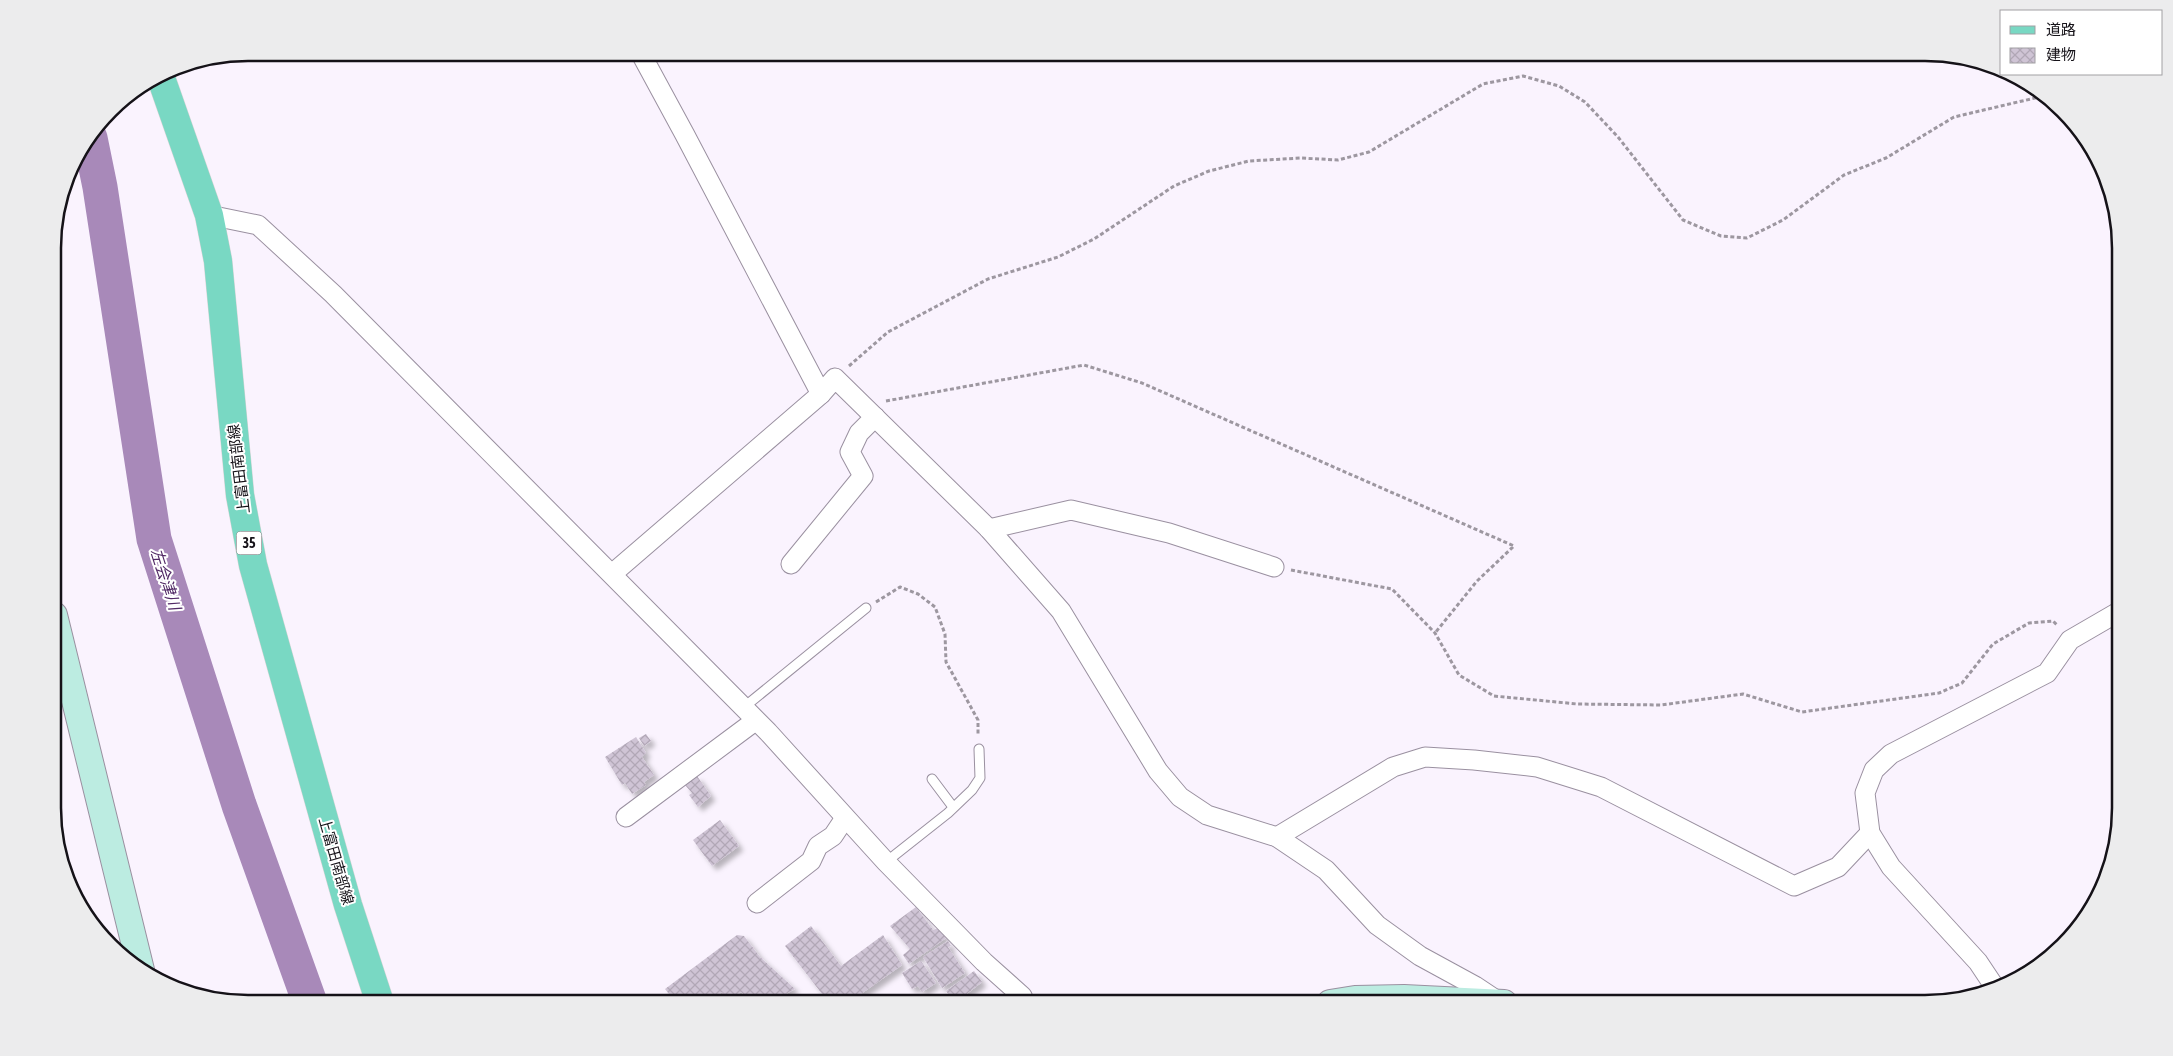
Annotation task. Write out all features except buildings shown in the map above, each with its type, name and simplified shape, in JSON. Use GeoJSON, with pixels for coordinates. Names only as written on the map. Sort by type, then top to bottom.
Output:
{"type":"FeatureCollection","features":[{"type":"Feature","properties":{"kind":"main road","name":"上富田南部線"},"geometry":{"type":"LineString","coordinates":[[163,82],[209,216],[218,261],[240,495],[253,565],[348,906],[377,995]]}},
{"type":"Feature","properties":{"kind":"street"},"geometry":{"type":"LineString","coordinates":[[645,61],[686,135],[821,394]]}},
{"type":"Feature","properties":{"kind":"street"},"geometry":{"type":"LineString","coordinates":[[209,216],[258,225],[333,294],[749,714],[886,862],[984,962],[1021,995]]}},
{"type":"Feature","properties":{"kind":"street"},"geometry":{"type":"LineString","coordinates":[[612,574],[821,394],[836,378],[989,529],[1062,611],[1158,770],[1180,797],[1207,815],[1277,837],[1326,870],[1378,925],[1420,956],[1489,995]]}},
{"type":"Feature","properties":{"kind":"street"},"geometry":{"type":"LineString","coordinates":[[791,564],[863,476],[850,452],[869,411]]}},
{"type":"Feature","properties":{"kind":"street"},"geometry":{"type":"LineString","coordinates":[[989,529],[1070,510],[1169,533],[1274,567]]}},
{"type":"Feature","properties":{"kind":"street"},"geometry":{"type":"LineString","coordinates":[[1992,983],[1978,962],[1891,867],[1870,833],[1865,793],[1874,770],[1891,754],[2047,673],[2070,640],[2112,615]]}},
{"type":"Feature","properties":{"kind":"street"},"geometry":{"type":"LineString","coordinates":[[61,643],[139,960]]}},
{"type":"Feature","properties":{"kind":"street"},"geometry":{"type":"LineString","coordinates":[[626,817],[749,714]]}},
{"type":"Feature","properties":{"kind":"street"},"geometry":{"type":"LineString","coordinates":[[1277,837],[1393,767],[1425,757],[1536,767],[1601,787],[1794,886],[1838,867],[1870,833]]}},
{"type":"Feature","properties":{"kind":"street"},"geometry":{"type":"LineString","coordinates":[[757,903],[811,861],[818,846],[832,836],[845,818]]}},
{"type":"Feature","properties":{"kind":"lane"},"geometry":{"type":"LineString","coordinates":[[749,714],[866,608]]}},
{"type":"Feature","properties":{"kind":"lane"},"geometry":{"type":"LineString","coordinates":[[886,862],[972,790],[980,778],[979,749]]}},
{"type":"Feature","properties":{"kind":"lane"},"geometry":{"type":"LineString","coordinates":[[932,779],[952,807]]}},
{"type":"Feature","properties":{"kind":"path"},"geometry":{"type":"LineString","coordinates":[[836,378],[888,332],[988,279],[1058,257],[1094,239],[1174,186],[1209,171],[1249,161],[1301,158],[1338,160],[1369,152],[1483,84],[1522,76],[1559,86],[1585,102],[1618,137],[1683,220],[1721,236],[1747,238],[1783,220],[1844,175],[1886,158],[1954,117],[2036,98]]}},
{"type":"Feature","properties":{"kind":"path"},"geometry":{"type":"LineString","coordinates":[[869,411],[1084,365],[1142,383],[1514,546],[1477,581],[1435,633]]}},
{"type":"Feature","properties":{"kind":"path"},"geometry":{"type":"LineString","coordinates":[[1274,567],[1392,590],[1435,633],[1459,675],[1494,696],[1577,704],[1661,705],[1743,694],[1802,712],[1939,694],[1962,683],[1993,644],[2029,623],[2052,621],[2070,640]]}},
{"type":"Feature","properties":{"kind":"path"},"geometry":{"type":"LineString","coordinates":[[866,608],[900,586],[918,594],[934,607],[945,634],[946,662],[978,720],[979,749]]}},
{"type":"Feature","properties":{"kind":"waterway","name":"左会津川"},"geometry":{"type":"LineString","coordinates":[[92,146],[100,187],[154,539],[239,805],[307,995]]}}]}
